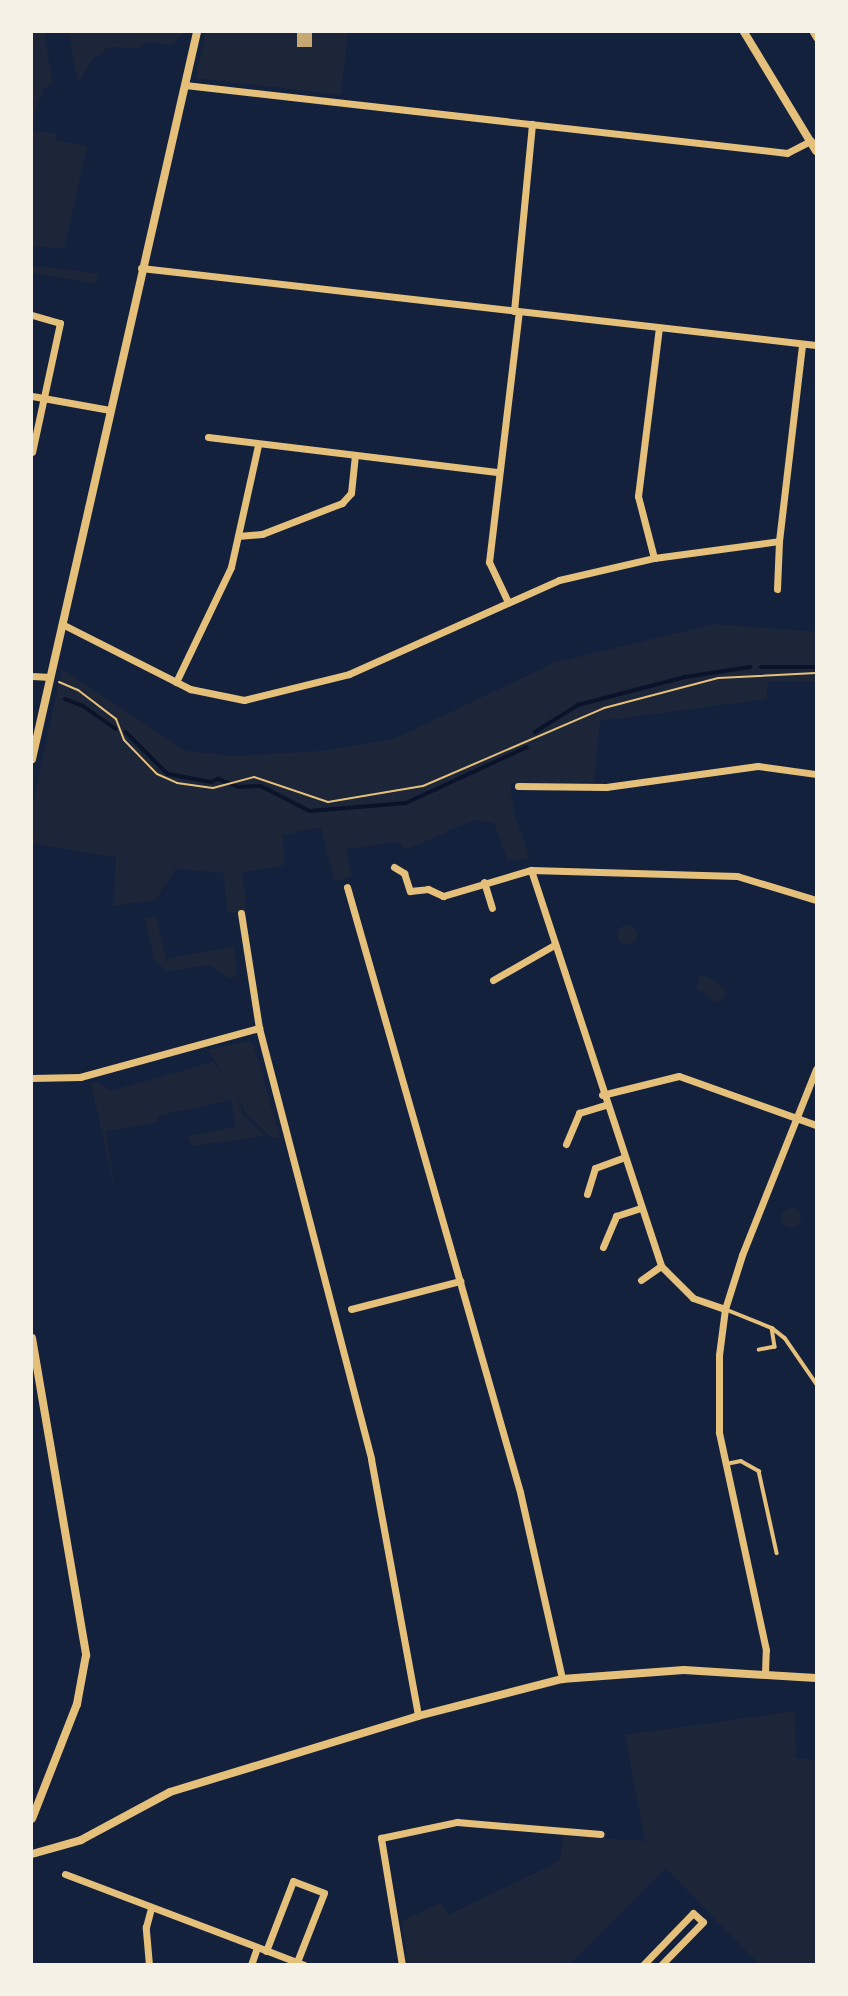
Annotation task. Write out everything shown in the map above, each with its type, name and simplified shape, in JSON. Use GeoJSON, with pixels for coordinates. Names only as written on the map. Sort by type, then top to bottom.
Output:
{"type":"FeatureCollection","features":[{"type":"Feature","properties":{"kind":"street"},"geometry":{"type":"LineString","coordinates":[[32,759],[140,268],[197,32]]}},
{"type":"Feature","properties":{"kind":"street"},"geometry":{"type":"LineString","coordinates":[[744,32],[817,151]]}},
{"type":"Feature","properties":{"kind":"street"},"geometry":{"type":"LineString","coordinates":[[813,32],[817,37]]}},
{"type":"Feature","properties":{"kind":"street"},"geometry":{"type":"LineString","coordinates":[[185,85],[788,153],[811,141]]}},
{"type":"Feature","properties":{"kind":"street"},"geometry":{"type":"LineString","coordinates":[[507,600],[489,562],[517,312],[532,124]]}},
{"type":"Feature","properties":{"kind":"street"},"geometry":{"type":"LineString","coordinates":[[140,268],[817,345]]}},
{"type":"Feature","properties":{"kind":"street"},"geometry":{"type":"LineString","coordinates":[[32,315],[60,323],[32,452]]}},
{"type":"Feature","properties":{"kind":"street"},"geometry":{"type":"LineString","coordinates":[[654,558],[639,496],[659,328]]}},
{"type":"Feature","properties":{"kind":"street"},"geometry":{"type":"LineString","coordinates":[[777,589],[779,541],[802,344]]}},
{"type":"Feature","properties":{"kind":"street"},"geometry":{"type":"LineString","coordinates":[[32,396],[44,396],[110,410]]}},
{"type":"Feature","properties":{"kind":"street"},"geometry":{"type":"LineString","coordinates":[[208,438],[499,472]]}},
{"type":"Feature","properties":{"kind":"street"},"geometry":{"type":"LineString","coordinates":[[176,682],[223,590],[258,445]]}},
{"type":"Feature","properties":{"kind":"street"},"geometry":{"type":"LineString","coordinates":[[238,536],[262,534],[342,503],[351,493],[355,456]]}},
{"type":"Feature","properties":{"kind":"street"},"geometry":{"type":"LineString","coordinates":[[62,624],[176,682],[231,699],[283,693],[349,674],[507,600],[559,580],[654,558],[779,541]]}},
{"type":"Feature","properties":{"kind":"street"},"geometry":{"type":"LineString","coordinates":[[32,676],[50,677]]}},
{"type":"Feature","properties":{"kind":"street"},"geometry":{"type":"LineString","coordinates":[[518,786],[606,787],[758,766],[817,774]]}},
{"type":"Feature","properties":{"kind":"street"},"geometry":{"type":"LineString","coordinates":[[394,867],[404,873],[410,891],[428,889],[443,896],[531,870],[737,876],[817,900]]}},
{"type":"Feature","properties":{"kind":"street"},"geometry":{"type":"LineString","coordinates":[[531,870],[622,1158],[661,1266],[693,1298],[725,1309]]}},
{"type":"Feature","properties":{"kind":"street"},"geometry":{"type":"LineString","coordinates":[[484,882],[492,908]]}},
{"type":"Feature","properties":{"kind":"street"},"geometry":{"type":"LineString","coordinates":[[347,887],[520,1492],[562,1679]]}},
{"type":"Feature","properties":{"kind":"street"},"geometry":{"type":"LineString","coordinates":[[241,913],[259,1028],[371,1459],[418,1716]]}},
{"type":"Feature","properties":{"kind":"street"},"geometry":{"type":"LineString","coordinates":[[493,980],[554,945]]}},
{"type":"Feature","properties":{"kind":"street"},"geometry":{"type":"LineString","coordinates":[[32,1078],[80,1077],[259,1028]]}},
{"type":"Feature","properties":{"kind":"street"},"geometry":{"type":"LineString","coordinates":[[765,1673],[766,1650],[724,1464],[717,1377],[725,1309],[742,1255],[817,1069]]}},
{"type":"Feature","properties":{"kind":"street"},"geometry":{"type":"LineString","coordinates":[[602,1095],[679,1076],[817,1125]]}},
{"type":"Feature","properties":{"kind":"street"},"geometry":{"type":"LineString","coordinates":[[566,1144],[579,1113],[605,1105]]}},
{"type":"Feature","properties":{"kind":"street"},"geometry":{"type":"LineString","coordinates":[[587,1194],[595,1168],[622,1158]]}},
{"type":"Feature","properties":{"kind":"street"},"geometry":{"type":"LineString","coordinates":[[603,1247],[616,1216],[640,1208]]}},
{"type":"Feature","properties":{"kind":"street"},"geometry":{"type":"LineString","coordinates":[[641,1280],[661,1266]]}},
{"type":"Feature","properties":{"kind":"street"},"geometry":{"type":"LineString","coordinates":[[351,1309],[460,1281]]}},
{"type":"Feature","properties":{"kind":"street"},"geometry":{"type":"LineString","coordinates":[[32,1338],[86,1655],[77,1704],[32,1819]]}},
{"type":"Feature","properties":{"kind":"street"},"geometry":{"type":"LineString","coordinates":[[32,1854],[81,1840],[170,1792],[418,1716],[562,1679],[684,1670],[817,1678]]}},
{"type":"Feature","properties":{"kind":"street"},"geometry":{"type":"LineString","coordinates":[[402,1965],[381,1838],[457,1822],[600,1834]]}},
{"type":"Feature","properties":{"kind":"street"},"geometry":{"type":"LineString","coordinates":[[65,1874],[151,1908],[257,1948],[300,1963],[324,1893],[293,1881],[266,1951]]}},
{"type":"Feature","properties":{"kind":"street"},"geometry":{"type":"LineString","coordinates":[[149,1965],[146,1927],[151,1908]]}},
{"type":"Feature","properties":{"kind":"street"},"geometry":{"type":"LineString","coordinates":[[643,1965],[651,1956],[693,1913],[702,1922],[660,1965],[651,1956]]}},
{"type":"Feature","properties":{"kind":"street"},"geometry":{"type":"LineString","coordinates":[[251,1965],[257,1948]]}},
{"type":"Feature","properties":{"kind":"lane"},"geometry":{"type":"LineString","coordinates":[[725,1309],[772,1328],[785,1338],[817,1383]]}},
{"type":"Feature","properties":{"kind":"lane"},"geometry":{"type":"LineString","coordinates":[[759,1350],[775,1347],[772,1328]]}},
{"type":"Feature","properties":{"kind":"lane"},"geometry":{"type":"LineString","coordinates":[[724,1464],[741,1461],[759,1471],[777,1553]]}},
{"type":"Feature","properties":{"kind":"path"},"geometry":{"type":"LineString","coordinates":[[50,677],[78,690],[116,719],[124,740],[157,774],[177,783],[217,787],[254,777],[328,802],[382,796],[486,761],[604,708],[718,678],[817,673]]}},
{"type":"Feature","properties":{"kind":"shaded area"},"geometry":{"type":"Polygon","coordinates":[[[32,32],[44,32],[53,84],[44,88],[32,120],[32,32]]]}},
{"type":"Feature","properties":{"kind":"shaded area"},"geometry":{"type":"Polygon","coordinates":[[[69,32],[183,32],[173,45],[145,42],[139,48],[109,47],[91,61],[78,83],[69,32]]]}},
{"type":"Feature","properties":{"kind":"shaded area"},"geometry":{"type":"Polygon","coordinates":[[[206,32],[348,32],[341,95],[196,78],[206,32]]]}},
{"type":"Feature","properties":{"kind":"shaded area"},"geometry":{"type":"Polygon","coordinates":[[[32,131],[57,133],[56,141],[87,146],[64,249],[32,246],[32,131]]]}},
{"type":"Feature","properties":{"kind":"shaded area"},"geometry":{"type":"Polygon","coordinates":[[[32,266],[99,274],[96,284],[32,273],[32,266]]]}},
{"type":"Feature","properties":{"kind":"shaded area"},"geometry":{"type":"Polygon","coordinates":[[[715,624],[816,632],[816,681],[768,682],[767,699],[600,721],[594,782],[510,783],[514,813],[530,859],[507,860],[494,823],[474,820],[405,850],[398,842],[345,849],[352,876],[335,881],[320,827],[283,835],[285,865],[242,872],[247,910],[228,914],[223,873],[176,869],[155,900],[113,906],[116,858],[32,843],[32,808],[62,669],[186,751],[233,756],[323,751],[394,739],[556,662],[715,624]]]}},
{"type":"Feature","properties":{"kind":"shaded area"},"geometry":{"type":"Polygon","coordinates":[[[156,916],[166,959],[234,946],[237,977],[228,978],[211,965],[167,971],[155,961],[145,919],[156,916]]]}},
{"type":"Feature","properties":{"kind":"shaded area"},"geometry":{"type":"Polygon","coordinates":[[[627,925],[634,928],[637,935],[634,942],[627,945],[620,942],[617,935],[620,928],[627,925]]]}},
{"type":"Feature","properties":{"kind":"shaded area"},"geometry":{"type":"Polygon","coordinates":[[[701,974],[725,988],[724,998],[714,1002],[696,988],[701,974]]]}},
{"type":"Feature","properties":{"kind":"shaded area"},"geometry":{"type":"Polygon","coordinates":[[[249,1041],[254,1046],[280,1137],[272,1138],[246,1113],[238,1098],[243,1115],[265,1136],[192,1146],[187,1136],[236,1127],[231,1100],[157,1116],[158,1122],[106,1131],[116,1196],[91,1083],[97,1081],[110,1091],[213,1062],[223,1074],[208,1050],[249,1041]]]}},
{"type":"Feature","properties":{"kind":"shaded area"},"geometry":{"type":"Polygon","coordinates":[[[787,1208],[795,1208],[801,1218],[795,1228],[787,1228],[781,1222],[781,1214],[787,1208]]]}},
{"type":"Feature","properties":{"kind":"shaded area"},"geometry":{"type":"Polygon","coordinates":[[[795,1711],[796,1758],[816,1760],[816,1964],[759,1964],[665,1868],[570,1964],[407,1964],[402,1921],[442,1902],[448,1915],[560,1861],[563,1836],[645,1841],[625,1735],[795,1711]]]}},
{"type":"Feature","properties":{"kind":"building"},"geometry":{"type":"Polygon","coordinates":[[[297,32],[312,32],[312,47],[297,47],[297,32]]]}},
{"type":"Feature","properties":{"kind":"waterway"},"geometry":{"type":"LineString","coordinates":[[535,732],[578,705],[685,677],[750,667]]}},
{"type":"Feature","properties":{"kind":"waterway"},"geometry":{"type":"LineString","coordinates":[[761,667],[816,667]]}},
{"type":"Feature","properties":{"kind":"waterway"},"geometry":{"type":"LineString","coordinates":[[65,699],[83,706],[116,729]]}},
{"type":"Feature","properties":{"kind":"waterway"},"geometry":{"type":"LineString","coordinates":[[126,732],[168,774],[211,782],[218,779],[239,787],[261,786],[310,811],[406,803],[527,747]]}}]}
